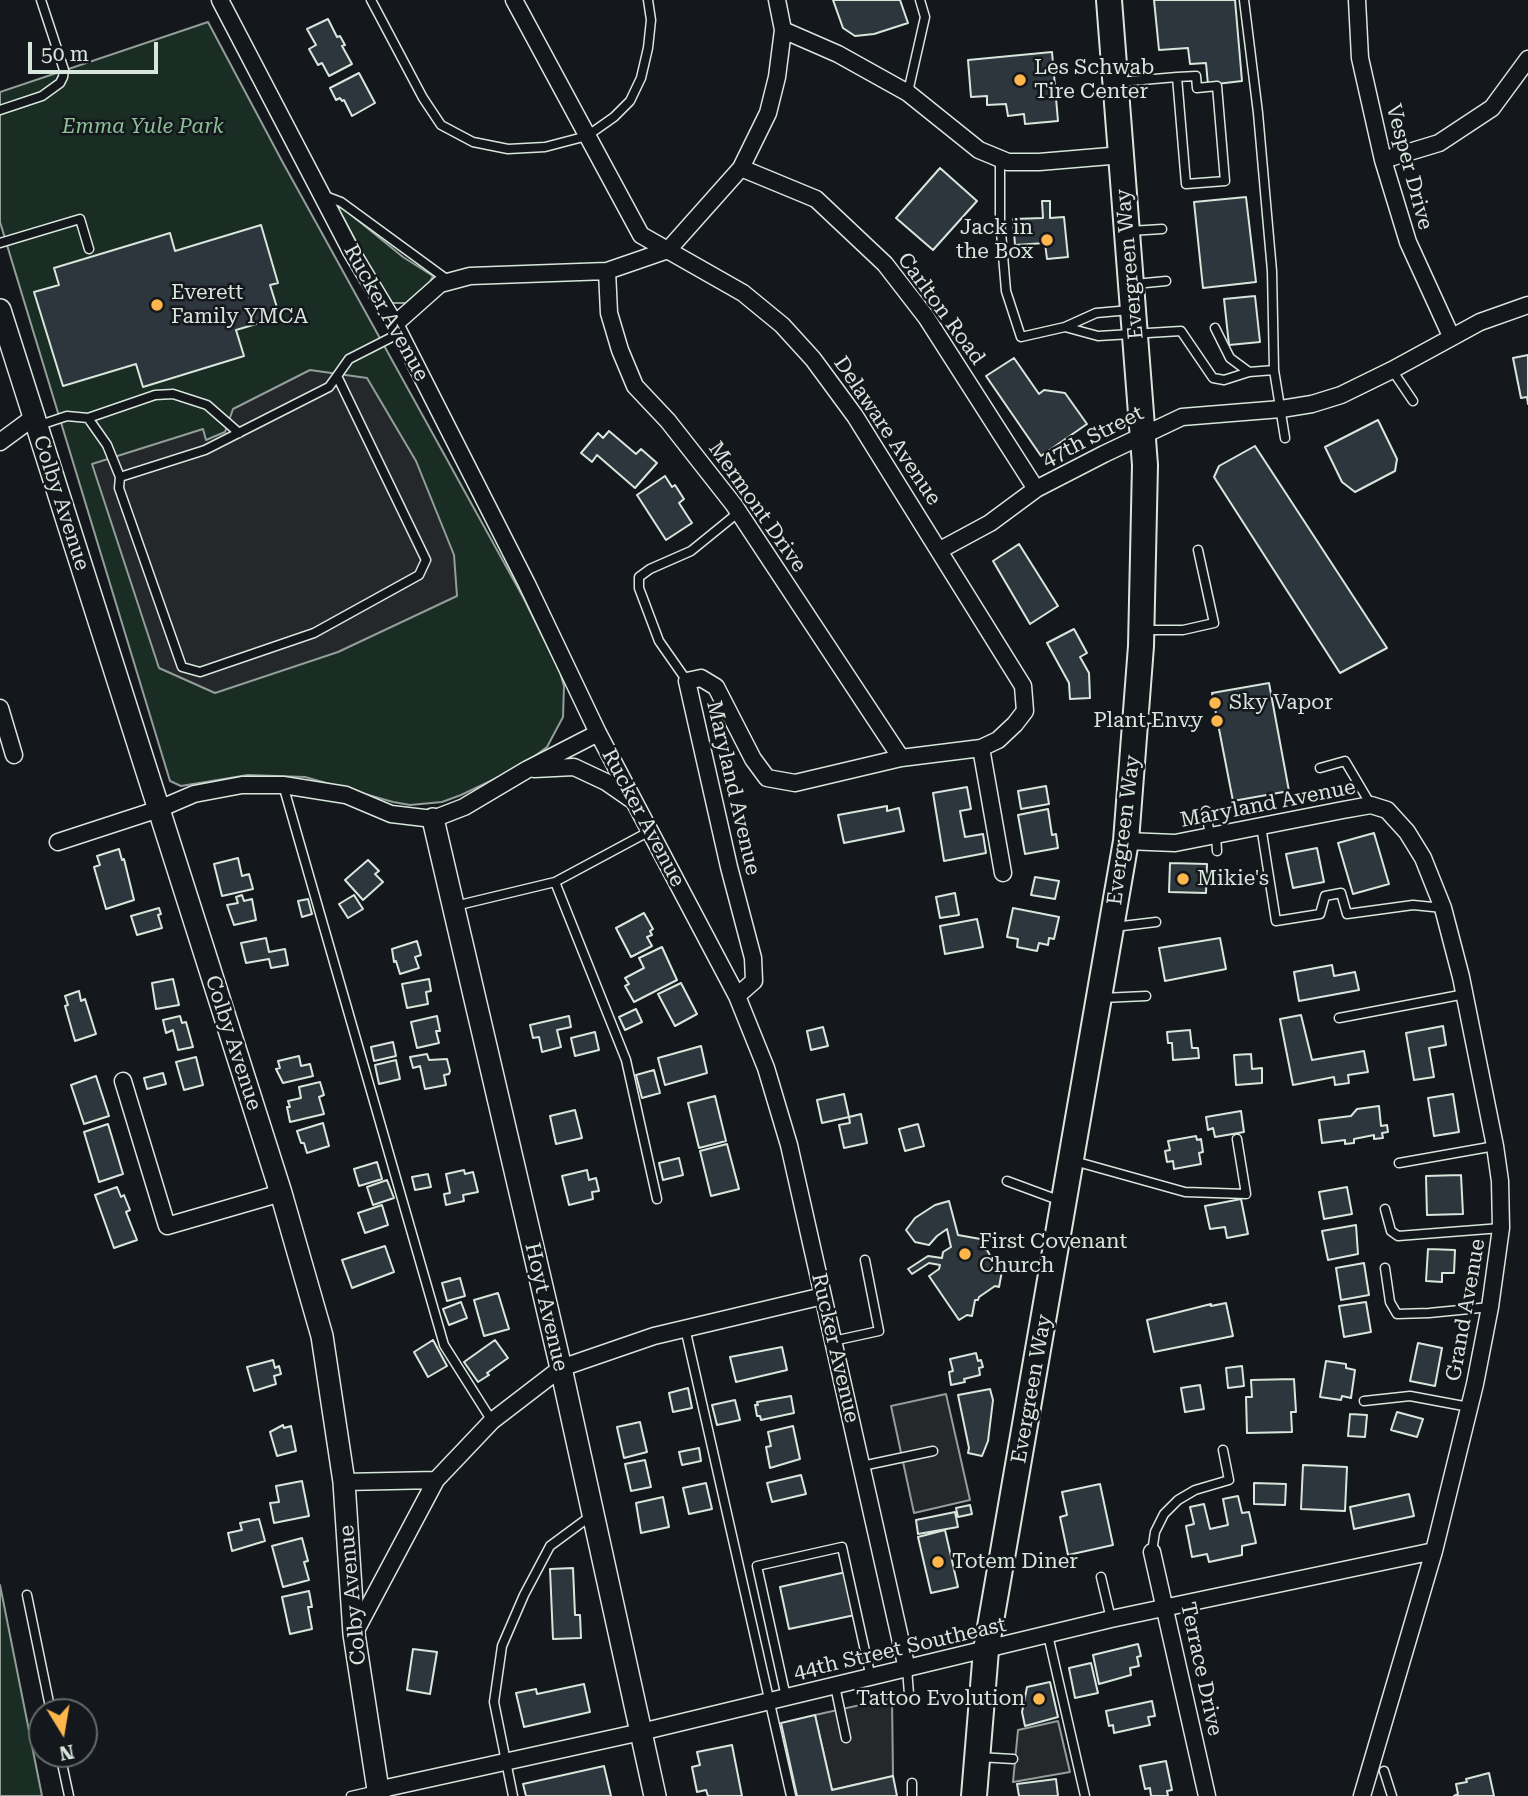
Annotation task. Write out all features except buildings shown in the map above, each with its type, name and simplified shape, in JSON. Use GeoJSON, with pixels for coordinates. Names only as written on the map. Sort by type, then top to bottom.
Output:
{"type":"FeatureCollection","features":[{"type":"Feature","properties":{"kind":"main road","name":"Evergreen Way"},"geometry":{"type":"LineString","coordinates":[[986,1650],[1126,841],[1141,630],[1144,466],[1109,0]]}},
{"type":"Feature","properties":{"kind":"main road","name":"Colby Avenue"},"geometry":{"type":"LineString","coordinates":[[0,310],[281,1193],[322,1336],[344,1482],[354,1633],[378,1793]]}},
{"type":"Feature","properties":{"kind":"main road","name":"Hoyt Avenue"},"geometry":{"type":"LineString","coordinates":[[433,819],[561,1368],[655,1796]]}},
{"type":"Feature","properties":{"kind":"main road"},"geometry":{"type":"LineString","coordinates":[[974,1796],[986,1650]]}},
{"type":"Feature","properties":{"kind":"street","name":"Rucker Avenue"},"geometry":{"type":"LineString","coordinates":[[220,0],[351,251],[397,328],[527,583],[598,733],[737,996],[766,1068],[789,1145],[907,1669]]}},
{"type":"Feature","properties":{"kind":"street","name":"Delaware Avenue"},"geometry":{"type":"LineString","coordinates":[[514,0],[641,235],[743,293],[782,325],[813,359],[855,416],[1023,686]]}},
{"type":"Feature","properties":{"kind":"street"},"geometry":{"type":"LineString","coordinates":[[397,328],[440,284],[449,281],[470,276],[607,271],[667,250],[741,168],[768,113],[777,77],[783,30],[777,0]]}},
{"type":"Feature","properties":{"kind":"street","name":"Vesper Drive"},"geometry":{"type":"LineString","coordinates":[[1357,0],[1360,58],[1383,160],[1408,242],[1451,336]]}},
{"type":"Feature","properties":{"kind":"street"},"geometry":{"type":"LineString","coordinates":[[783,30],[838,54],[908,93],[979,150],[1008,162],[1122,155]]}},
{"type":"Feature","properties":{"kind":"street"},"geometry":{"type":"LineString","coordinates":[[1383,160],[1439,143],[1492,108],[1528,59]]}},
{"type":"Feature","properties":{"kind":"street","name":"Carlton Road"},"geometry":{"type":"LineString","coordinates":[[741,168],[816,199],[885,264],[926,317],[1036,489]]}},
{"type":"Feature","properties":{"kind":"street","name":"Mermont Drive"},"geometry":{"type":"LineString","coordinates":[[607,271],[610,313],[620,350],[635,386],[668,421],[739,512],[901,758]]}},
{"type":"Feature","properties":{"kind":"street","name":"47th Street"},"geometry":{"type":"LineString","coordinates":[[940,550],[990,523],[1036,489],[1182,417],[1281,409],[1312,404],[1341,395],[1480,322],[1528,305]]}},
{"type":"Feature","properties":{"kind":"street"},"geometry":{"type":"LineString","coordinates":[[0,442],[36,422]]}},
{"type":"Feature","properties":{"kind":"street","name":"Maryland Avenue"},"geometry":{"type":"LineString","coordinates":[[737,996],[754,981],[753,958],[729,867],[687,681],[701,678],[716,687],[753,759],[767,778],[795,783],[901,758],[981,748],[998,740],[1016,724],[1024,711],[1023,686]]}},
{"type":"Feature","properties":{"kind":"street"},"geometry":{"type":"LineString","coordinates":[[0,708],[14,755]]}},
{"type":"Feature","properties":{"kind":"street"},"geometry":{"type":"LineString","coordinates":[[58,842],[159,809],[194,794],[242,785],[284,785],[346,796],[391,814],[433,819],[464,807],[528,769],[598,733]]}},
{"type":"Feature","properties":{"kind":"street"},"geometry":{"type":"LineString","coordinates":[[981,748],[1003,873]]}},
{"type":"Feature","properties":{"kind":"street"},"geometry":{"type":"LineString","coordinates":[[528,769],[574,767],[606,782],[634,802]]}},
{"type":"Feature","properties":{"kind":"street","name":"Maryland Avenue"},"geometry":{"type":"LineString","coordinates":[[1126,841],[1214,841],[1261,826],[1371,806],[1387,810],[1407,832]]}},
{"type":"Feature","properties":{"kind":"street","name":"Grand Avenue"},"geometry":{"type":"LineString","coordinates":[[1362,1796],[1381,1771],[1469,1407],[1490,1307],[1502,1228],[1495,1146],[1465,994],[1443,908],[1423,858],[1407,832]]}},
{"type":"Feature","properties":{"kind":"street"},"geometry":{"type":"LineString","coordinates":[[123,1081],[167,1226],[281,1193]]}},
{"type":"Feature","properties":{"kind":"street"},"geometry":{"type":"LineString","coordinates":[[354,1633],[436,1480],[492,1421],[561,1368],[654,1336],[824,1296]]}},
{"type":"Feature","properties":{"kind":"street"},"geometry":{"type":"LineString","coordinates":[[344,1482],[436,1480]]}},
{"type":"Feature","properties":{"kind":"street","name":"44th Street Southeast"},"geometry":{"type":"LineString","coordinates":[[378,1793],[1111,1619],[1434,1551]]}},
{"type":"Feature","properties":{"kind":"street","name":"Terrace Drive"},"geometry":{"type":"LineString","coordinates":[[1152,1552],[1207,1796]]}},
{"type":"Feature","properties":{"kind":"lane"},"geometry":{"type":"LineString","coordinates":[[0,110],[43,96],[60,83],[63,77],[64,70],[41,0]]}},
{"type":"Feature","properties":{"kind":"lane"},"geometry":{"type":"LineString","coordinates":[[371,0],[422,98],[441,125],[474,142],[508,149],[545,147],[587,136],[614,117],[630,101],[641,78],[649,39],[651,20],[648,0]]}},
{"type":"Feature","properties":{"kind":"lane"},"geometry":{"type":"LineString","coordinates":[[908,93],[925,17],[920,0]]}},
{"type":"Feature","properties":{"kind":"lane"},"geometry":{"type":"LineString","coordinates":[[1244,0],[1258,113],[1269,245],[1274,370],[1285,438]]}},
{"type":"Feature","properties":{"kind":"lane"},"geometry":{"type":"LineString","coordinates":[[1116,83],[1177,77],[1196,76],[1197,88],[1217,86],[1225,180],[1186,184],[1177,77]]}},
{"type":"Feature","properties":{"kind":"lane"},"geometry":{"type":"LineString","coordinates":[[1000,158],[1000,220],[1006,291],[1021,337],[1065,327],[1096,313],[1134,309]]}},
{"type":"Feature","properties":{"kind":"lane"},"geometry":{"type":"LineString","coordinates":[[322,195],[341,202],[449,281]]}},
{"type":"Feature","properties":{"kind":"lane"},"geometry":{"type":"LineString","coordinates":[[0,243],[80,219],[89,249]]}},
{"type":"Feature","properties":{"kind":"lane"},"geometry":{"type":"LineString","coordinates":[[1128,231],[1162,229]]}},
{"type":"Feature","properties":{"kind":"lane"},"geometry":{"type":"LineString","coordinates":[[1132,284],[1166,281]]}},
{"type":"Feature","properties":{"kind":"lane"},"geometry":{"type":"LineString","coordinates":[[1065,327],[1098,336],[1181,331],[1213,378],[1224,380],[1249,372],[1274,370]]}},
{"type":"Feature","properties":{"kind":"lane"},"geometry":{"type":"LineString","coordinates":[[120,477],[205,450],[329,387],[349,359],[397,328]]}},
{"type":"Feature","properties":{"kind":"lane"},"geometry":{"type":"LineString","coordinates":[[1214,328],[1230,358],[1249,372]]}},
{"type":"Feature","properties":{"kind":"lane"},"geometry":{"type":"LineString","coordinates":[[1392,370],[1413,401]]}},
{"type":"Feature","properties":{"kind":"lane"},"geometry":{"type":"LineString","coordinates":[[88,418],[107,445],[120,477],[119,488],[182,667],[201,672],[314,633],[419,575],[426,560],[337,376]]}},
{"type":"Feature","properties":{"kind":"lane"},"geometry":{"type":"LineString","coordinates":[[36,422],[67,416],[88,418],[155,395],[173,394],[207,405],[239,433]]}},
{"type":"Feature","properties":{"kind":"lane"},"geometry":{"type":"LineString","coordinates":[[687,681],[659,641],[639,588],[639,577],[650,569],[691,551],[739,512]]}},
{"type":"Feature","properties":{"kind":"lane"},"geometry":{"type":"LineString","coordinates":[[1141,630],[1183,630],[1214,623],[1198,550]]}},
{"type":"Feature","properties":{"kind":"lane"},"geometry":{"type":"LineString","coordinates":[[1135,718],[1192,721]]}},
{"type":"Feature","properties":{"kind":"lane"},"geometry":{"type":"LineString","coordinates":[[1320,768],[1345,761],[1371,806]]}},
{"type":"Feature","properties":{"kind":"lane"},"geometry":{"type":"LineString","coordinates":[[284,785],[444,1345],[492,1421]]}},
{"type":"Feature","properties":{"kind":"lane"},"geometry":{"type":"LineString","coordinates":[[1206,811],[1214,841]]}},
{"type":"Feature","properties":{"kind":"lane"},"geometry":{"type":"LineString","coordinates":[[1261,826],[1276,920],[1320,914],[1325,896],[1341,893],[1347,914],[1413,905],[1443,908]]}},
{"type":"Feature","properties":{"kind":"lane"},"geometry":{"type":"LineString","coordinates":[[452,906],[555,882],[650,831]]}},
{"type":"Feature","properties":{"kind":"lane"},"geometry":{"type":"LineString","coordinates":[[555,882],[626,1060],[657,1199]]}},
{"type":"Feature","properties":{"kind":"lane"},"geometry":{"type":"LineString","coordinates":[[1112,927],[1156,922]]}},
{"type":"Feature","properties":{"kind":"lane"},"geometry":{"type":"LineString","coordinates":[[1339,1018],[1465,994]]}},
{"type":"Feature","properties":{"kind":"lane"},"geometry":{"type":"LineString","coordinates":[[1099,998],[1146,996]]}},
{"type":"Feature","properties":{"kind":"lane"},"geometry":{"type":"LineString","coordinates":[[1071,1160],[1185,1192],[1246,1194],[1237,1139]]}},
{"type":"Feature","properties":{"kind":"lane"},"geometry":{"type":"LineString","coordinates":[[1399,1163],[1495,1146]]}},
{"type":"Feature","properties":{"kind":"lane"},"geometry":{"type":"LineString","coordinates":[[1007,1181],[1064,1202]]}},
{"type":"Feature","properties":{"kind":"lane"},"geometry":{"type":"LineString","coordinates":[[1385,1209],[1391,1231],[1398,1236],[1502,1228]]}},
{"type":"Feature","properties":{"kind":"lane"},"geometry":{"type":"LineString","coordinates":[[834,1341],[879,1331],[865,1260]]}},
{"type":"Feature","properties":{"kind":"lane"},"geometry":{"type":"LineString","coordinates":[[1385,1268],[1391,1302],[1397,1314],[1490,1307]]}},
{"type":"Feature","properties":{"kind":"lane"},"geometry":{"type":"LineString","coordinates":[[685,1328],[791,1796]]}},
{"type":"Feature","properties":{"kind":"lane"},"geometry":{"type":"LineString","coordinates":[[1364,1401],[1410,1396],[1469,1407]]}},
{"type":"Feature","properties":{"kind":"lane"},"geometry":{"type":"LineString","coordinates":[[1152,1552],[1155,1532],[1164,1514],[1178,1500],[1195,1490],[1229,1480],[1223,1450]]}},
{"type":"Feature","properties":{"kind":"lane"},"geometry":{"type":"LineString","coordinates":[[862,1466],[933,1451]]}},
{"type":"Feature","properties":{"kind":"lane"},"geometry":{"type":"LineString","coordinates":[[513,1796],[494,1702],[502,1646],[524,1595],[550,1546],[593,1514]]}},
{"type":"Feature","properties":{"kind":"lane"},"geometry":{"type":"LineString","coordinates":[[786,1697],[757,1566],[842,1547],[871,1678]]}},
{"type":"Feature","properties":{"kind":"lane"},"geometry":{"type":"LineString","coordinates":[[1101,1577],[1111,1619]]}},
{"type":"Feature","properties":{"kind":"lane"},"geometry":{"type":"LineString","coordinates":[[27,1595],[48,1698]]}},
{"type":"Feature","properties":{"kind":"lane"},"geometry":{"type":"LineString","coordinates":[[1048,1635],[1085,1796]]}},
{"type":"Feature","properties":{"kind":"lane","name":"Rucker Avenue"},"geometry":{"type":"LineString","coordinates":[[907,1669],[909,1694]]}},
{"type":"Feature","properties":{"kind":"lane"},"geometry":{"type":"LineString","coordinates":[[835,1686],[846,1738]]}},
{"type":"Feature","properties":{"kind":"lane"},"geometry":{"type":"LineString","coordinates":[[976,1756],[1013,1759]]}},
{"type":"Feature","properties":{"kind":"lane"},"geometry":{"type":"LineString","coordinates":[[63,1768],[69,1796]]}},
{"type":"Feature","properties":{"kind":"lane"},"geometry":{"type":"LineString","coordinates":[[1381,1771],[1392,1796]]}},
{"type":"Feature","properties":{"kind":"lane"},"geometry":{"type":"LineString","coordinates":[[912,1783],[912,1796]]}},
{"type":"Feature","properties":{"kind":"lane"},"geometry":{"type":"LineString","coordinates":[[351,1796],[378,1793]]}},
{"type":"Feature","properties":{"kind":"green space","name":"Emma Yule Park"},"geometry":{"type":"Polygon","coordinates":[[[208,22],[523,597],[560,672],[564,686],[563,717],[547,747],[520,767],[442,802],[410,805],[393,802],[305,777],[248,775],[181,786],[170,781],[0,222],[0,92],[208,22]]]}},
{"type":"Feature","properties":{"kind":"green space"},"geometry":{"type":"Polygon","coordinates":[[[337,206],[403,257],[433,276],[430,282],[406,303],[389,303],[337,206]]]}},
{"type":"Feature","properties":{"kind":"green space"},"geometry":{"type":"Polygon","coordinates":[[[0,1585],[28,1726],[28,1768],[36,1768],[42,1796],[0,1796],[0,1585]]]}},
{"type":"Feature","properties":{"kind":"shaded area"},"geometry":{"type":"Polygon","coordinates":[[[310,370],[367,378],[416,461],[454,555],[457,596],[338,652],[215,693],[159,668],[92,464],[203,429],[206,440],[225,432],[233,409],[310,370]]]}},
{"type":"Feature","properties":{"kind":"shaded area"},"geometry":{"type":"Polygon","coordinates":[[[946,1394],[970,1500],[914,1513],[891,1406],[946,1394]]]}},
{"type":"Feature","properties":{"kind":"shaded area"},"geometry":{"type":"Polygon","coordinates":[[[892,1698],[893,1776],[832,1790],[815,1715],[892,1698]]]}},
{"type":"Feature","properties":{"kind":"shaded area"},"geometry":{"type":"Polygon","coordinates":[[[1058,1721],[1070,1772],[1013,1782],[1018,1730],[1058,1721]]]}},
{"type":"Feature","properties":{"kind":"place","name":"Les Schwab Tire Center"},"geometry":{"type":"Point","coordinates":[1020,80]}},
{"type":"Feature","properties":{"kind":"place","name":"Jack in the Box"},"geometry":{"type":"Point","coordinates":[1047,240]}},
{"type":"Feature","properties":{"kind":"place","name":"Everett Family YMCA"},"geometry":{"type":"Point","coordinates":[157,305]}},
{"type":"Feature","properties":{"kind":"place","name":"Sky Vapor"},"geometry":{"type":"Point","coordinates":[1215,703]}},
{"type":"Feature","properties":{"kind":"place","name":"Plant Envy"},"geometry":{"type":"Point","coordinates":[1217,721]}},
{"type":"Feature","properties":{"kind":"place","name":"Mikie's"},"geometry":{"type":"Point","coordinates":[1183,879]}},
{"type":"Feature","properties":{"kind":"place","name":"First Covenant Church"},"geometry":{"type":"Point","coordinates":[965,1254]}},
{"type":"Feature","properties":{"kind":"place","name":"Totem Diner"},"geometry":{"type":"Point","coordinates":[938,1562]}},
{"type":"Feature","properties":{"kind":"place","name":"Tattoo Evolution"},"geometry":{"type":"Point","coordinates":[1039,1699]}}]}
